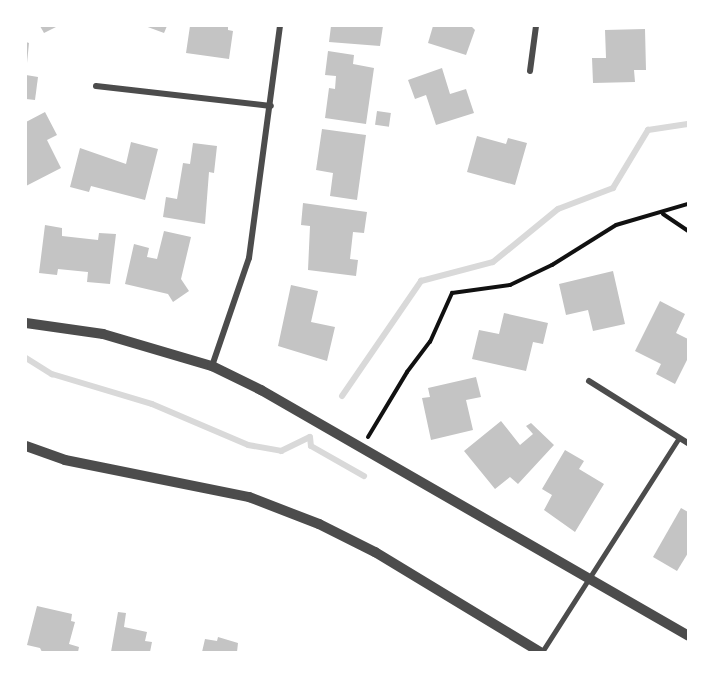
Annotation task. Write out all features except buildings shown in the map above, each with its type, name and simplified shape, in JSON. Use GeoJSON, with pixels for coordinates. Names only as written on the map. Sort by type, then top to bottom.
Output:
{"type":"FeatureCollection","features":[{"type":"Feature","properties":{"kind":"street"},"geometry":{"type":"LineString","coordinates":[[212,366],[249,258],[280,26]]}},
{"type":"Feature","properties":{"kind":"street"},"geometry":{"type":"LineString","coordinates":[[530,71],[536,26]]}},
{"type":"Feature","properties":{"kind":"street"},"geometry":{"type":"LineString","coordinates":[[96,86],[271,106]]}},
{"type":"Feature","properties":{"kind":"street"},"geometry":{"type":"LineString","coordinates":[[26,323],[103,334],[212,366],[261,390],[590,582],[688,636]]}},
{"type":"Feature","properties":{"kind":"street"},"geometry":{"type":"LineString","coordinates":[[589,381],[688,443]]}},
{"type":"Feature","properties":{"kind":"street"},"geometry":{"type":"LineString","coordinates":[[26,446],[65,460],[249,497],[320,524],[375,552],[541,652]]}},
{"type":"Feature","properties":{"kind":"lane"},"geometry":{"type":"LineString","coordinates":[[541,652],[590,582],[679,438]]}},
{"type":"Feature","properties":{"kind":"path"},"geometry":{"type":"LineString","coordinates":[[362,448],[407,372],[430,342],[452,293],[510,285],[552,265],[616,225],[688,204]]}},
{"type":"Feature","properties":{"kind":"path"},"geometry":{"type":"LineString","coordinates":[[663,213],[688,231]]}},
{"type":"Feature","properties":{"kind":"waterway"},"geometry":{"type":"LineString","coordinates":[[342,396],[421,281],[493,262],[558,209],[613,188],[648,130],[688,124]]}},
{"type":"Feature","properties":{"kind":"waterway"},"geometry":{"type":"LineString","coordinates":[[26,358],[52,374],[152,404],[248,445],[281,451],[310,437],[311,446],[364,476]]}}]}
